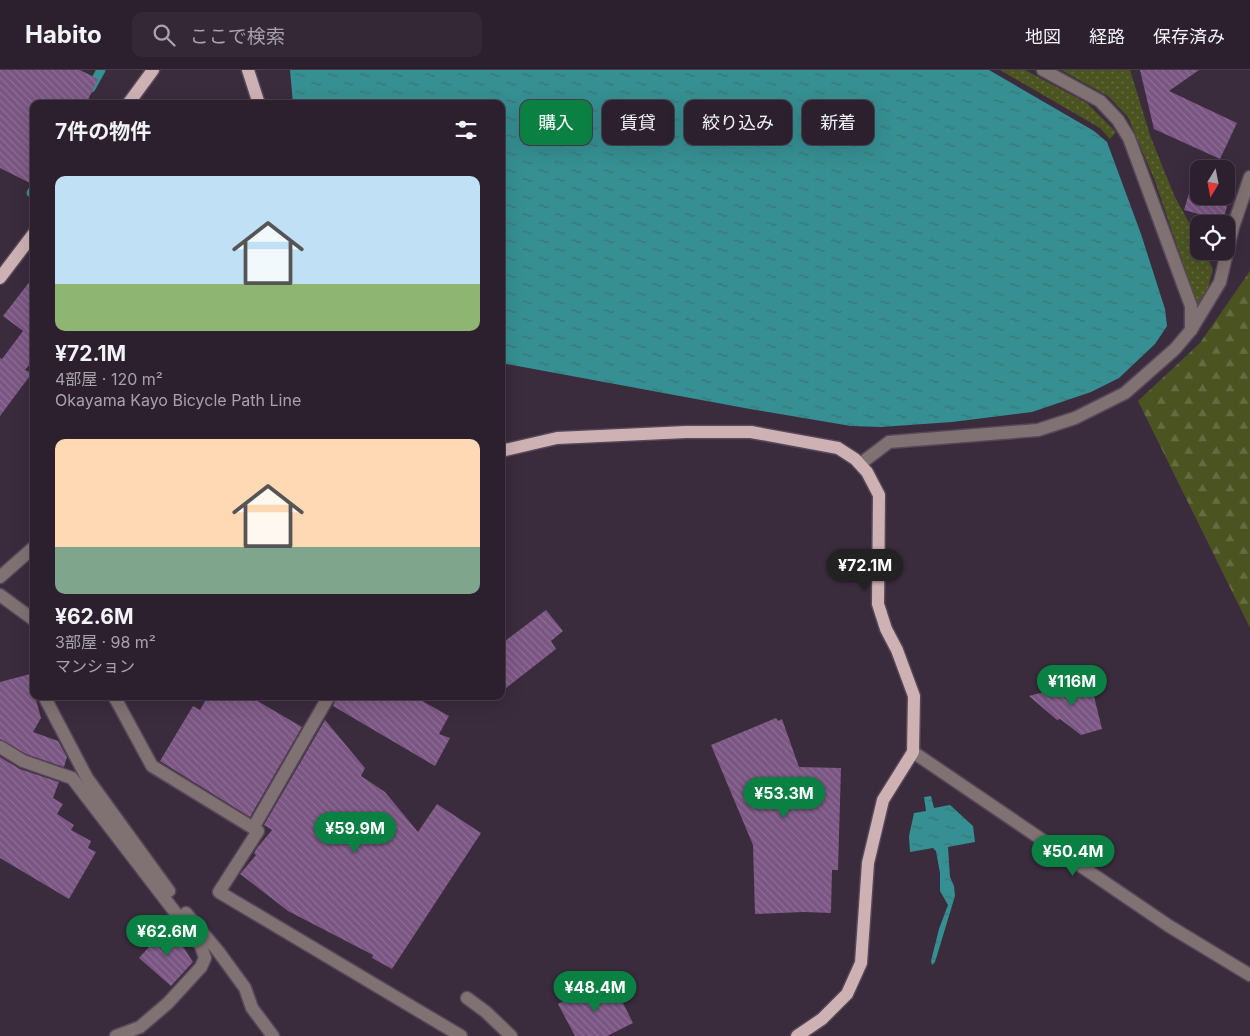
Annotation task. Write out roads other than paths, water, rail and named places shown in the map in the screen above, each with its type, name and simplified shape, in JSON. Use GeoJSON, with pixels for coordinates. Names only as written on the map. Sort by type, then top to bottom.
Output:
{"type":"FeatureCollection","features":[{"type":"Feature","properties":{"kind":"main road"},"geometry":{"type":"LineString","coordinates":[[131,100],[152,70]]}},
{"type":"Feature","properties":{"kind":"main road"},"geometry":{"type":"LineString","coordinates":[[248,70],[258,100]]}},
{"type":"Feature","properties":{"kind":"main road"},"geometry":{"type":"LineString","coordinates":[[0,278],[30,238]]}},
{"type":"Feature","properties":{"kind":"main road"},"geometry":{"type":"LineString","coordinates":[[505,450],[557,438],[686,432],[751,432],[838,448],[860,464],[867,472],[879,495],[878,604],[886,629],[897,650],[914,696],[913,752],[883,800],[868,863],[861,963],[847,994],[822,1019],[797,1036]]}},
{"type":"Feature","properties":{"kind":"street"},"geometry":{"type":"LineString","coordinates":[[1043,70],[1100,102],[1118,120],[1129,138],[1191,306],[1191,330]]}},
{"type":"Feature","properties":{"kind":"street"},"geometry":{"type":"LineString","coordinates":[[860,464],[889,442],[1038,430],[1075,418],[1125,393],[1175,348],[1191,330],[1220,282],[1233,227],[1250,178]]}},
{"type":"Feature","properties":{"kind":"street"},"geometry":{"type":"LineString","coordinates":[[0,577],[30,551]]}},
{"type":"Feature","properties":{"kind":"street"},"geometry":{"type":"LineString","coordinates":[[0,595],[30,617]]}},
{"type":"Feature","properties":{"kind":"street"},"geometry":{"type":"LineString","coordinates":[[46,700],[87,778],[201,946],[205,958],[201,967],[174,996],[140,1027],[116,1036]]}},
{"type":"Feature","properties":{"kind":"street"},"geometry":{"type":"LineString","coordinates":[[116,700],[152,766],[258,831],[219,892],[461,1036]]}},
{"type":"Feature","properties":{"kind":"street"},"geometry":{"type":"LineString","coordinates":[[253,828],[327,700]]}},
{"type":"Feature","properties":{"kind":"street"},"geometry":{"type":"LineString","coordinates":[[0,747],[23,761],[72,778],[218,951],[245,988],[252,1008],[273,1036]]}},
{"type":"Feature","properties":{"kind":"street"},"geometry":{"type":"LineString","coordinates":[[913,752],[1169,926],[1250,975]]}},
{"type":"Feature","properties":{"kind":"street"},"geometry":{"type":"LineString","coordinates":[[467,998],[486,1012],[511,1036]]}},
{"type":"Feature","properties":{"kind":"water"},"geometry":{"type":"Polygon","coordinates":[[[290,70],[989,70],[1094,131],[1107,142],[1141,234],[1165,309],[1167,326],[1155,344],[1119,378],[1091,392],[1032,412],[952,422],[881,427],[851,426],[505,364],[505,100],[293,100],[290,70]]]}},
{"type":"Feature","properties":{"kind":"water"},"geometry":{"type":"Polygon","coordinates":[[[931,796],[934,808],[950,805],[973,826],[975,842],[948,847],[950,877],[954,886],[955,896],[935,962],[932,965],[931,961],[939,929],[948,905],[940,891],[940,873],[936,851],[933,848],[910,852],[909,836],[914,813],[926,811],[924,797],[931,796]]]}},
{"type":"Feature","properties":{"kind":"waterway"},"geometry":{"type":"LineString","coordinates":[[91,88],[101,70]]}}]}
